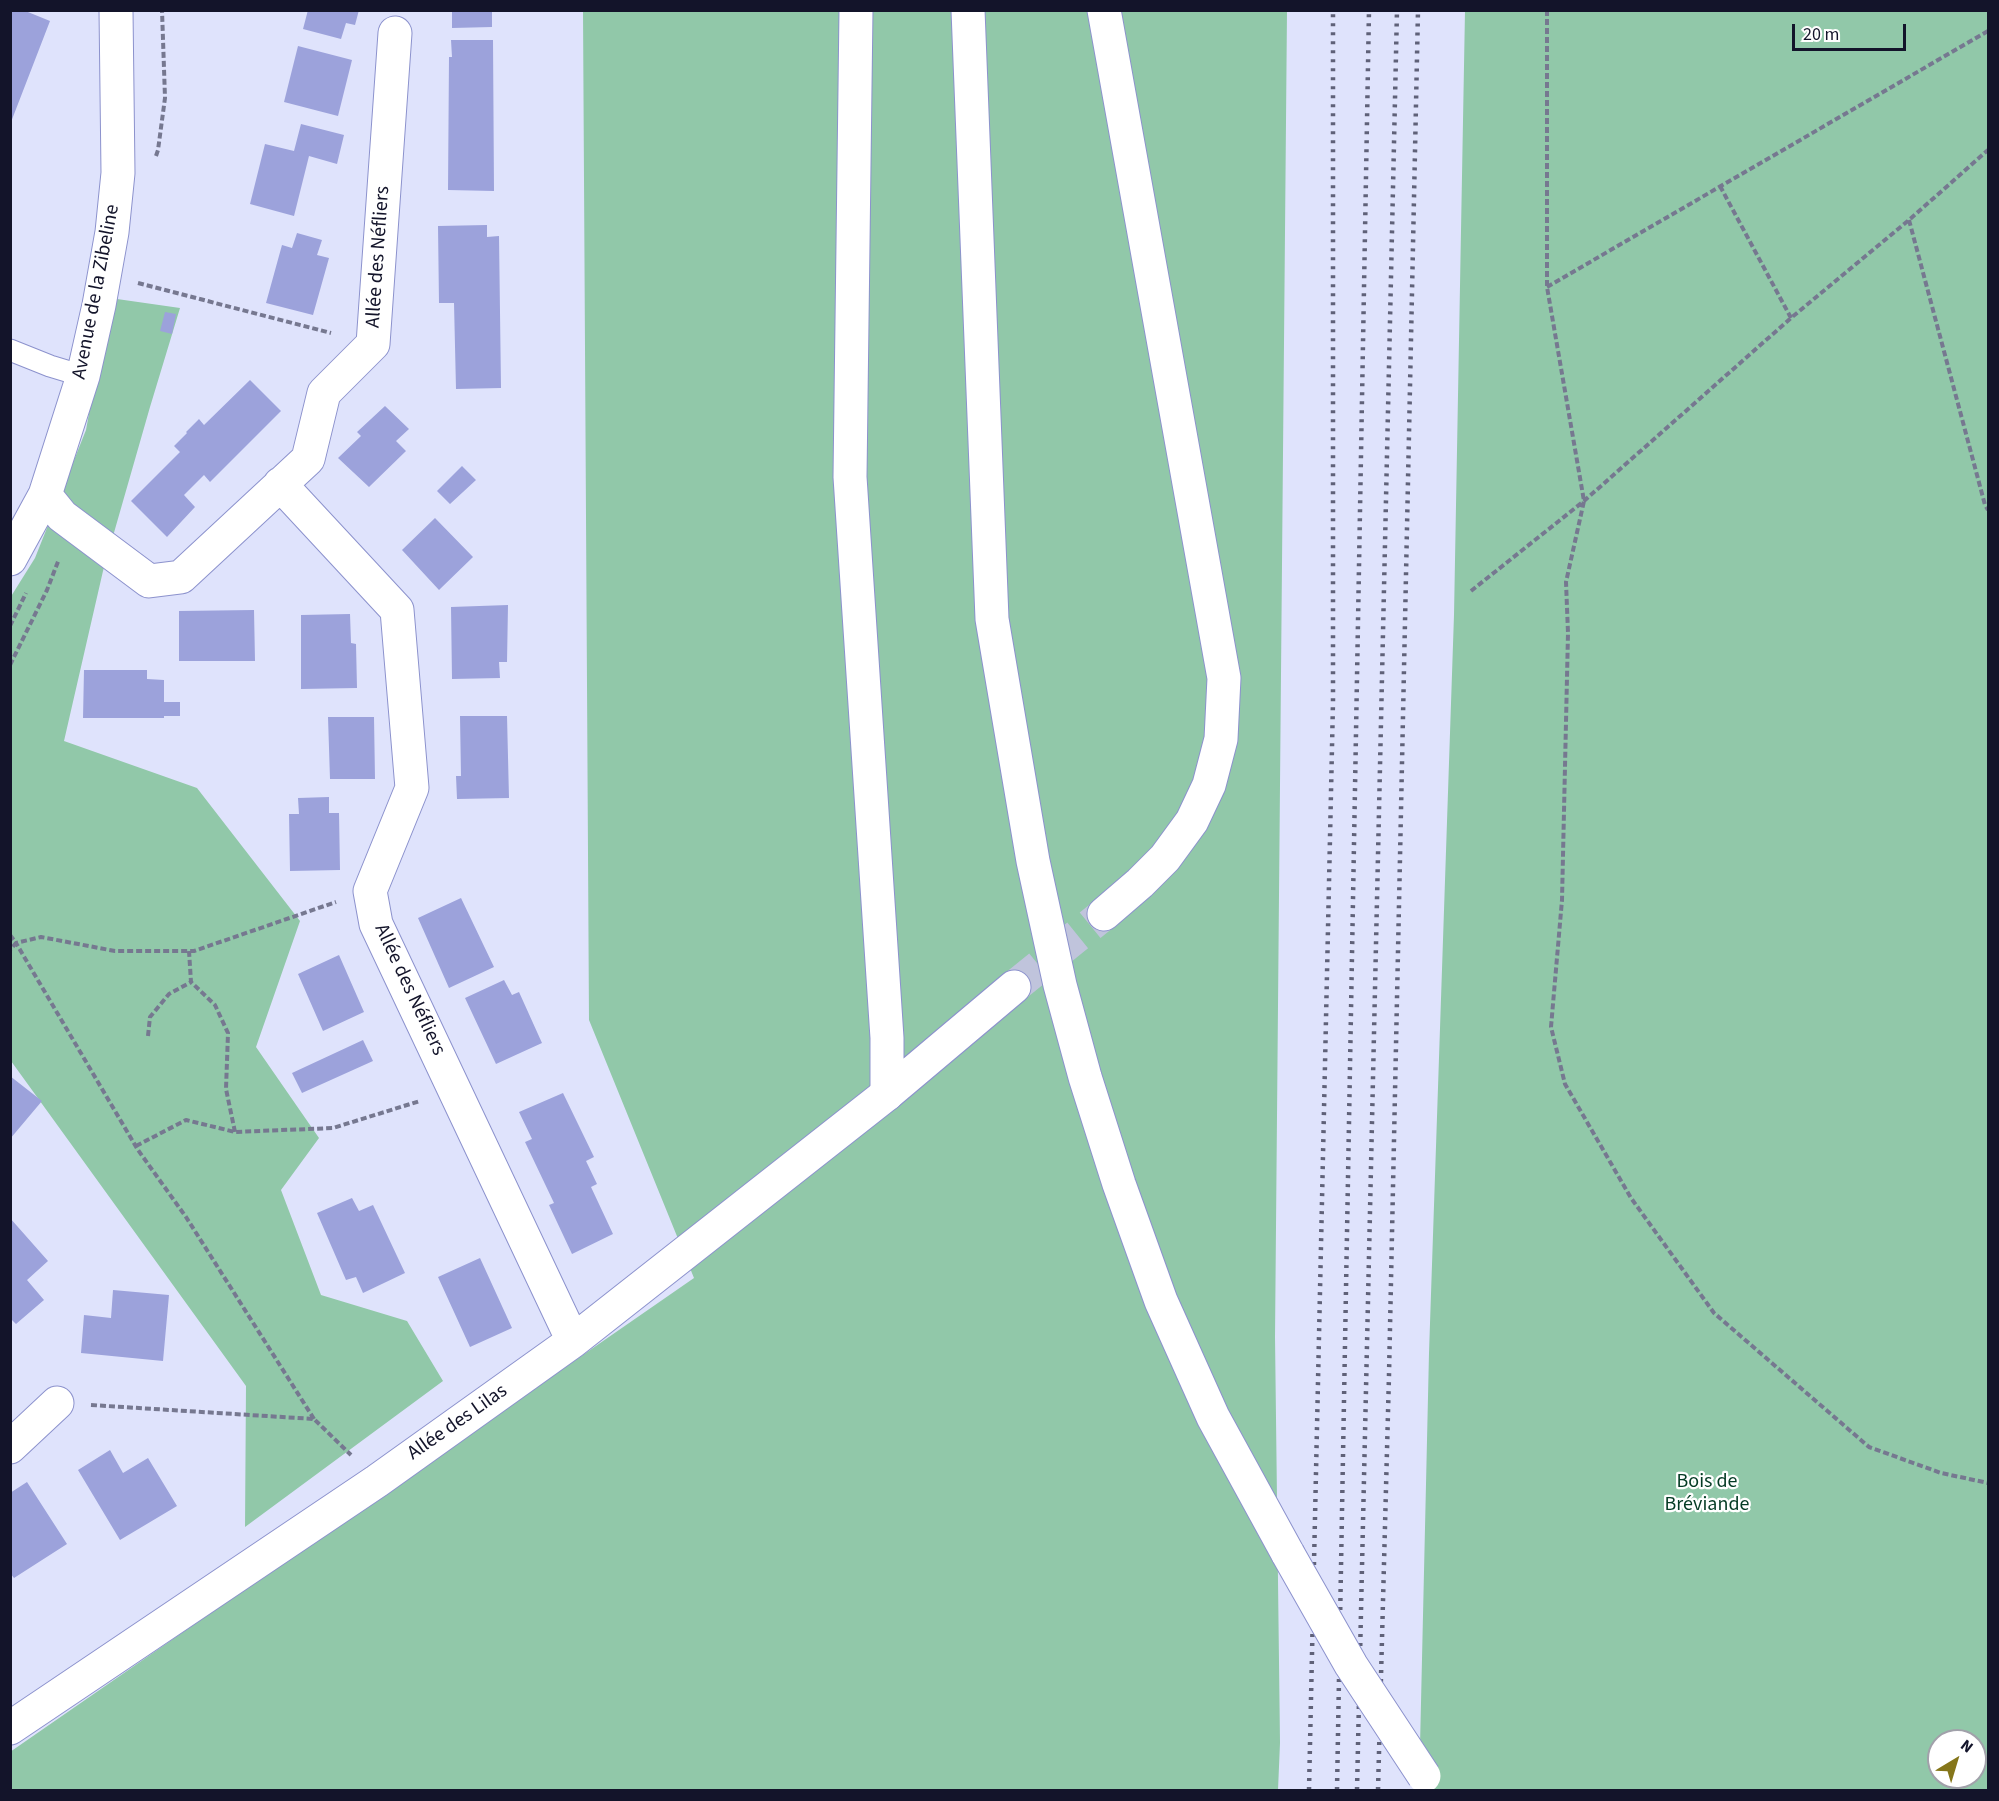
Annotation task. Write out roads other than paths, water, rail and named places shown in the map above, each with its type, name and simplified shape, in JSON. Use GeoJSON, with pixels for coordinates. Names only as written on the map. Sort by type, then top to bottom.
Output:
{"type":"FeatureCollection","features":[{"type":"Feature","properties":{"kind":"main road","name":"Avenue de la Zibeline"},"geometry":{"type":"LineString","coordinates":[[10,559],[45,495],[83,376],[99,305],[112,232],[118,173],[116,10]]}},
{"type":"Feature","properties":{"kind":"main road"},"geometry":{"type":"LineString","coordinates":[[856,10],[850,477],[887,1038],[888,1094]]}},
{"type":"Feature","properties":{"kind":"main road"},"geometry":{"type":"LineString","coordinates":[[968,10],[992,619],[1033,861],[1060,985],[1085,1077],[1119,1184],[1161,1301],[1213,1417],[1351,1665],[1429,1783]]}},
{"type":"Feature","properties":{"kind":"main road"},"geometry":{"type":"LineString","coordinates":[[1104,10],[1224,678],[1221,740],[1209,785],[1192,821],[1165,858],[1104,914]]}},
{"type":"Feature","properties":{"kind":"main road","name":"Allée des Néfliers"},"geometry":{"type":"LineString","coordinates":[[45,495],[62,516],[149,581],[181,577],[308,459],[324,393],[372,344],[395,33]]}},
{"type":"Feature","properties":{"kind":"main road","name":"Allée des Néfliers"},"geometry":{"type":"LineString","coordinates":[[280,484],[398,610],[412,788],[370,891],[376,924],[573,1341]]}},
{"type":"Feature","properties":{"kind":"main road","name":"Allée des Lilas"},"geometry":{"type":"LineString","coordinates":[[10,1728],[377,1480],[573,1341],[888,1094],[1014,987]]}},
{"type":"Feature","properties":{"kind":"main road"},"geometry":{"type":"LineString","coordinates":[[10,1447],[57,1403]]}},
{"type":"Feature","properties":{"kind":"lane"},"geometry":{"type":"LineString","coordinates":[[10,350],[83,376]]}},
{"type":"Feature","properties":{"kind":"tunnel"},"geometry":{"type":"LineString","coordinates":[[1014,987],[1104,914]]}},
{"type":"Feature","properties":{"kind":"railway"},"geometry":{"type":"LineString","coordinates":[[1309,1790],[1333,702],[1333,10]]}},
{"type":"Feature","properties":{"kind":"railway"},"geometry":{"type":"LineString","coordinates":[[1337,1790],[1369,10]]}},
{"type":"Feature","properties":{"kind":"railway"},"geometry":{"type":"LineString","coordinates":[[1357,1790],[1397,10]]}},
{"type":"Feature","properties":{"kind":"railway"},"geometry":{"type":"LineString","coordinates":[[1378,1790],[1418,10]]}},
{"type":"Feature","properties":{"kind":"park label","name":"Bois de Bréviande"},"geometry":{"type":"Point","coordinates":[1707,1494]}}]}
